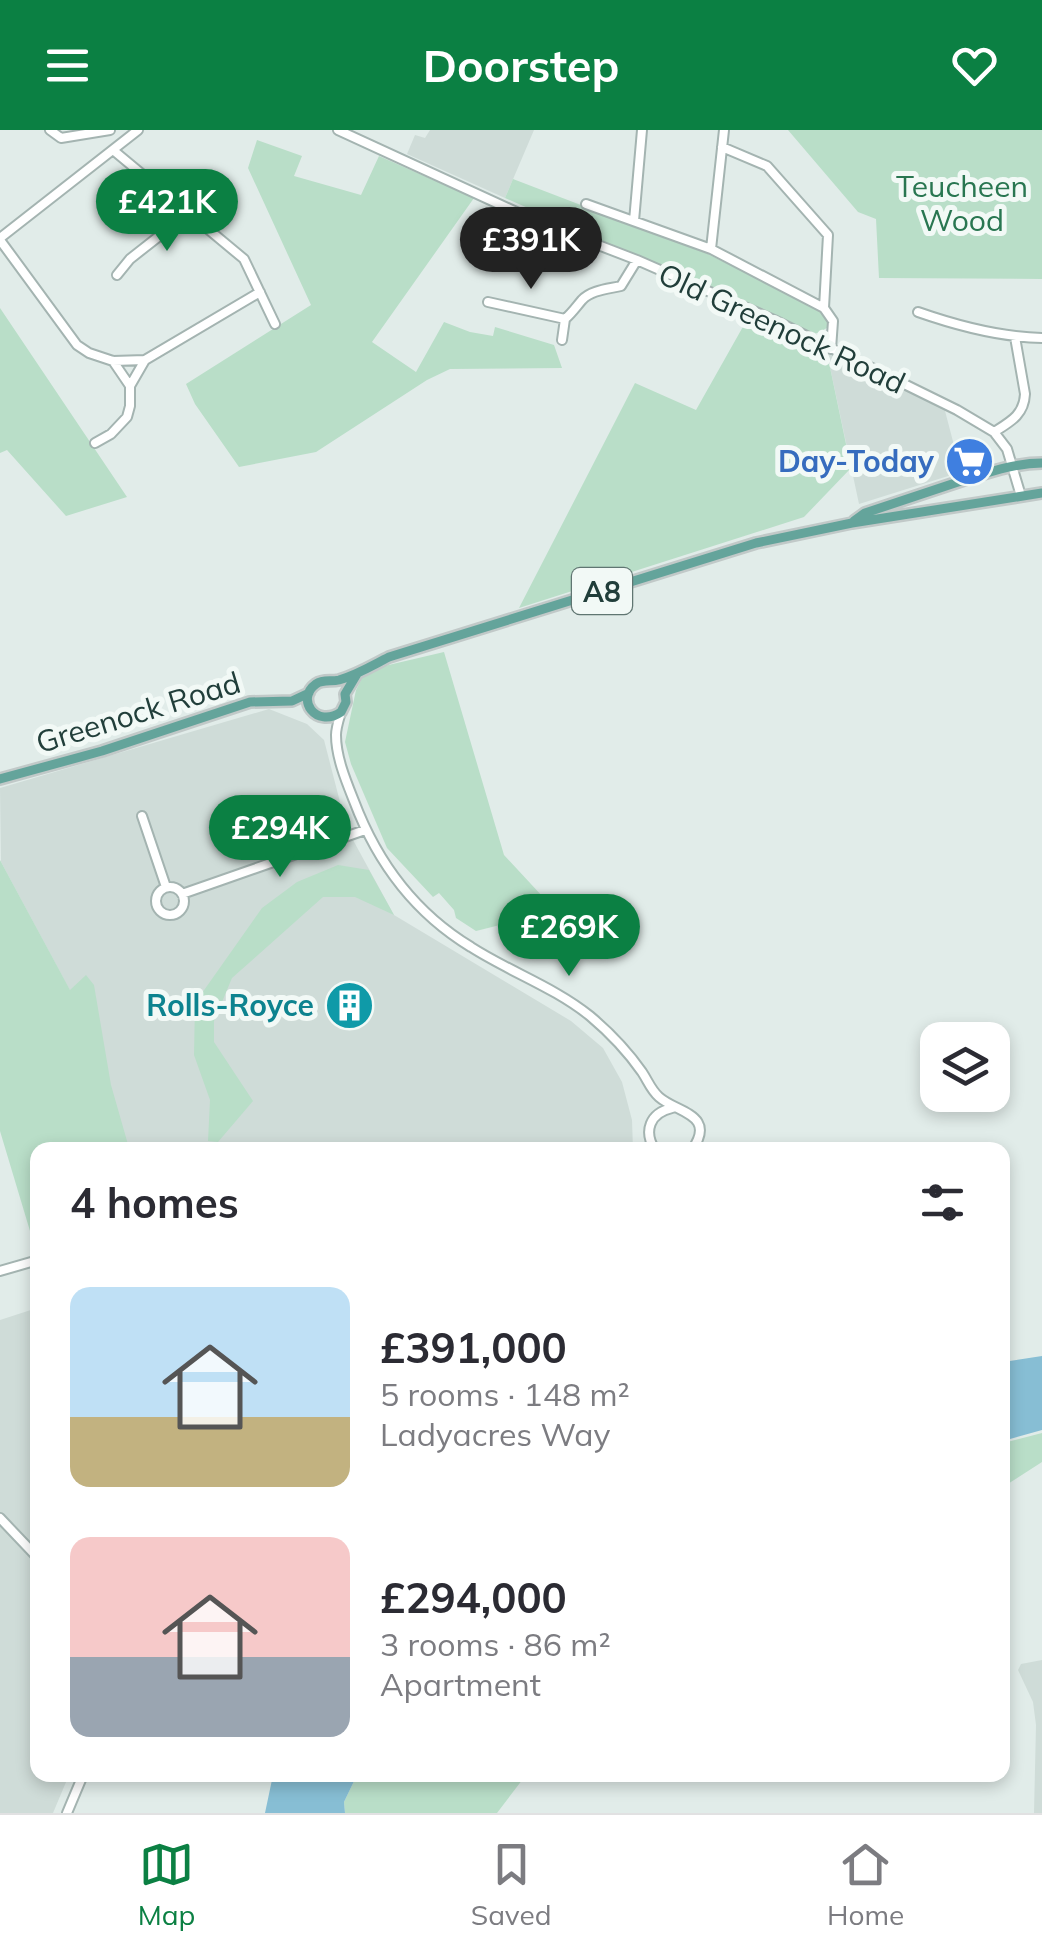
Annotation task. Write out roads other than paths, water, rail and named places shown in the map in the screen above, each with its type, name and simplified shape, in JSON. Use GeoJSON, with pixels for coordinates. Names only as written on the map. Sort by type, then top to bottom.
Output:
{"type":"FeatureCollection","features":[{"type":"Feature","properties":{"kind":"main road","name":"A8"},"geometry":{"type":"LineString","coordinates":[[852,523],[865,513],[950,485],[1014,466],[1042,464]]}},
{"type":"Feature","properties":{"kind":"main road"},"geometry":{"type":"LineString","coordinates":[[950,485],[958,506]]}},
{"type":"Feature","properties":{"kind":"main road","name":"A8"},"geometry":{"type":"LineString","coordinates":[[309,693],[319,682],[356,674],[390,657],[756,543],[852,523],[1042,493]]}},
{"type":"Feature","properties":{"kind":"main road"},"geometry":{"type":"LineString","coordinates":[[345,694],[356,674]]}},
{"type":"Feature","properties":{"kind":"main road"},"geometry":{"type":"LineString","coordinates":[[292,701],[323,718],[333,718],[346,702],[342,688],[333,682]]}},
{"type":"Feature","properties":{"kind":"main road"},"geometry":{"type":"LineString","coordinates":[[309,693],[312,711]]}},
{"type":"Feature","properties":{"kind":"main road","name":"Greenock Road"},"geometry":{"type":"LineString","coordinates":[[0,779],[102,751],[250,702],[292,701],[309,693]]}},
{"type":"Feature","properties":{"kind":"street"},"geometry":{"type":"LineString","coordinates":[[50,130],[61,138],[110,130]]}},
{"type":"Feature","properties":{"kind":"street","name":"Old Greenock Road"},"geometry":{"type":"LineString","coordinates":[[338,130],[520,214],[774,320],[957,410],[994,432],[1007,449],[1020,496]]}},
{"type":"Feature","properties":{"kind":"street"},"geometry":{"type":"LineString","coordinates":[[634,221],[642,130]]}},
{"type":"Feature","properties":{"kind":"street"},"geometry":{"type":"LineString","coordinates":[[711,248],[724,130]]}},
{"type":"Feature","properties":{"kind":"street"},"geometry":{"type":"LineString","coordinates":[[131,132],[0,239],[77,345],[113,361],[145,360],[260,292]]}},
{"type":"Feature","properties":{"kind":"street"},"geometry":{"type":"LineString","coordinates":[[722,147],[768,166],[828,235],[824,308]]}},
{"type":"Feature","properties":{"kind":"street"},"geometry":{"type":"LineString","coordinates":[[113,150],[244,258],[275,324]]}},
{"type":"Feature","properties":{"kind":"street"},"geometry":{"type":"LineString","coordinates":[[586,204],[711,248],[824,308],[834,320],[830,349]]}},
{"type":"Feature","properties":{"kind":"street"},"geometry":{"type":"LineString","coordinates":[[117,275],[130,259],[158,238],[180,206]]}},
{"type":"Feature","properties":{"kind":"street"},"geometry":{"type":"LineString","coordinates":[[562,340],[565,319],[588,295],[621,286],[637,260]]}},
{"type":"Feature","properties":{"kind":"street"},"geometry":{"type":"LineString","coordinates":[[488,302],[565,319]]}},
{"type":"Feature","properties":{"kind":"street"},"geometry":{"type":"LineString","coordinates":[[918,312],[951,324],[1015,337],[1042,338]]}},
{"type":"Feature","properties":{"kind":"street"},"geometry":{"type":"LineString","coordinates":[[994,432],[1014,419],[1024,403],[1015,337]]}},
{"type":"Feature","properties":{"kind":"street"},"geometry":{"type":"LineString","coordinates":[[95,442],[111,434],[126,416],[130,386],[145,360]]}},
{"type":"Feature","properties":{"kind":"street"},"geometry":{"type":"LineString","coordinates":[[113,361],[130,386]]}},
{"type":"Feature","properties":{"kind":"street"},"geometry":{"type":"LineString","coordinates":[[341,712],[336,733],[343,771],[365,830],[397,882],[432,918],[472,948],[556,992],[588,1015],[616,1041],[653,1092],[692,1115],[697,1122],[696,1142]]}},
{"type":"Feature","properties":{"kind":"street"},"geometry":{"type":"LineString","coordinates":[[323,718],[336,733]]}},
{"type":"Feature","properties":{"kind":"street"},"geometry":{"type":"LineString","coordinates":[[142,816],[166,887]]}},
{"type":"Feature","properties":{"kind":"street"},"geometry":{"type":"LineString","coordinates":[[182,894],[365,830]]}},
{"type":"Feature","properties":{"kind":"street"},"geometry":{"type":"LineString","coordinates":[[166,887],[182,894],[182,907],[175,913],[166,914],[158,908],[159,892],[166,887]]}},
{"type":"Feature","properties":{"kind":"street"},"geometry":{"type":"LineString","coordinates":[[650,1142],[653,1092]]}},
{"type":"Feature","properties":{"kind":"street"},"geometry":{"type":"LineString","coordinates":[[654,1116],[676,1108]]}},
{"type":"Feature","properties":{"kind":"street"},"geometry":{"type":"LineString","coordinates":[[0,1271],[30,1262]]}},
{"type":"Feature","properties":{"kind":"street"},"geometry":{"type":"LineString","coordinates":[[0,1518],[30,1550]]}},
{"type":"Feature","properties":{"kind":"street"},"geometry":{"type":"LineString","coordinates":[[66,1813],[80,1782]]}},
{"type":"Feature","properties":{"kind":"water"},"geometry":{"type":"Polygon","coordinates":[[[1042,1356],[1042,1430],[1010,1439],[1010,1361],[1042,1356]]]}},
{"type":"Feature","properties":{"kind":"water"},"geometry":{"type":"Polygon","coordinates":[[[272,1782],[354,1782],[344,1802],[345,1813],[265,1813],[272,1782]]]}},
{"type":"Feature","properties":{"kind":"place","name":"Day-Today"},"geometry":{"type":"Point","coordinates":[969,461]}},
{"type":"Feature","properties":{"kind":"place","name":"Rolls-Royce"},"geometry":{"type":"Point","coordinates":[349,1005]}},
{"type":"Feature","properties":{"kind":"park label","name":"Teucheen Wood"},"geometry":{"type":"Point","coordinates":[962,203]}}]}
